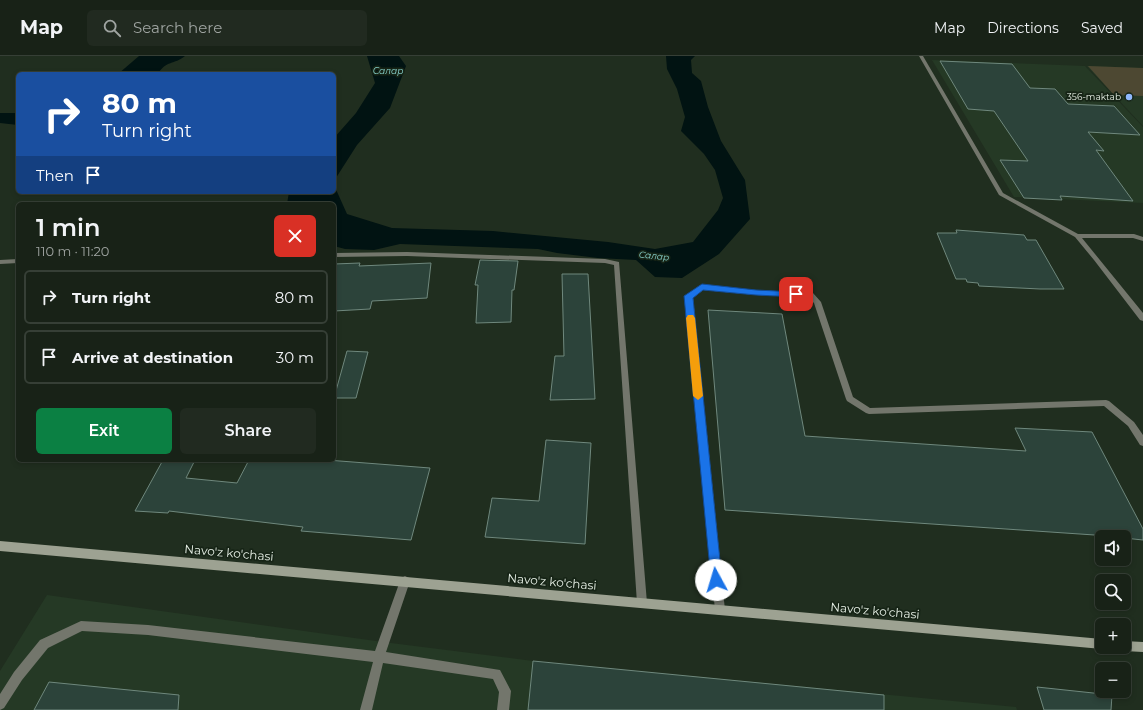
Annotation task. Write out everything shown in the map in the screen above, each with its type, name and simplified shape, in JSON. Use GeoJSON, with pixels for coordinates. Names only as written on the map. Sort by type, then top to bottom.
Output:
{"type":"FeatureCollection","features":[{"type":"Feature","properties":{"kind":"street"},"geometry":{"type":"LineString","coordinates":[[921,56],[1001,194],[1077,236],[1143,318]]}},
{"type":"Feature","properties":{"kind":"street"},"geometry":{"type":"LineString","coordinates":[[1077,236],[1134,236],[1143,239]]}},
{"type":"Feature","properties":{"kind":"street"},"geometry":{"type":"LineString","coordinates":[[336,255],[406,254],[606,261],[617,264],[642,603]]}},
{"type":"Feature","properties":{"kind":"street"},"geometry":{"type":"LineString","coordinates":[[0,262],[16,261]]}},
{"type":"Feature","properties":{"kind":"street"},"geometry":{"type":"LineString","coordinates":[[720,610],[688,296],[702,287],[756,293],[810,295],[817,302],[850,399],[869,411],[1106,403],[1131,424],[1143,442]]}},
{"type":"Feature","properties":{"kind":"street","name":"Navo'z ko'chasi"},"geometry":{"type":"LineString","coordinates":[[0,546],[1095,643]]}},
{"type":"Feature","properties":{"kind":"street"},"geometry":{"type":"LineString","coordinates":[[366,710],[383,642],[405,581]]}},
{"type":"Feature","properties":{"kind":"street"},"geometry":{"type":"LineString","coordinates":[[0,704],[18,676],[44,644],[81,626],[148,630],[380,657],[496,674],[505,691],[503,710]]}},
{"type":"Feature","properties":{"kind":"street"},"geometry":{"type":"LineString","coordinates":[[1131,646],[1143,647]]}},
{"type":"Feature","properties":{"kind":"shaded area"},"geometry":{"type":"Polygon","coordinates":[[[932,60],[1085,66],[1143,127],[1143,203],[1014,197],[932,60]]]}},
{"type":"Feature","properties":{"kind":"shaded area","name":"356-maktab"},"geometry":{"type":"Polygon","coordinates":[[[1087,66],[1143,68],[1143,126],[1087,66]]]}},
{"type":"Feature","properties":{"kind":"shaded area","name":"356-maktab"},"geometry":{"type":"Polygon","coordinates":[[[1088,66],[1143,68],[1143,96],[1114,95],[1088,66]]]}},
{"type":"Feature","properties":{"kind":"shaded area"},"geometry":{"type":"Polygon","coordinates":[[[47,595],[383,642],[533,661],[1016,707],[1017,710],[0,710],[0,671],[47,595]]]}},
{"type":"Feature","properties":{"kind":"water"},"geometry":{"type":"Polygon","coordinates":[[[139,56],[185,56],[167,65],[160,72],[120,72],[139,56]]]}},
{"type":"Feature","properties":{"kind":"water","name":"Салар"},"geometry":{"type":"Polygon","coordinates":[[[367,56],[399,56],[406,66],[390,108],[357,145],[336,178],[336,136],[356,113],[375,83],[367,56]]]}},
{"type":"Feature","properties":{"kind":"water","name":"Салар"},"geometry":{"type":"Polygon","coordinates":[[[666,56],[695,56],[691,60],[692,73],[701,81],[708,107],[721,141],[745,180],[750,219],[719,254],[682,278],[655,277],[636,260],[598,258],[538,249],[400,244],[374,250],[345,249],[336,247],[336,202],[287,202],[289,194],[336,194],[336,189],[347,214],[392,228],[493,231],[608,242],[655,249],[693,242],[718,210],[723,198],[715,170],[704,154],[681,131],[685,117],[677,89],[667,69],[666,56]]]}},
{"type":"Feature","properties":{"kind":"water"},"geometry":{"type":"Polygon","coordinates":[[[0,113],[16,113],[16,125],[0,123],[0,113]]]}},
{"type":"Feature","properties":{"kind":"building"},"geometry":{"type":"Polygon","coordinates":[[[940,61],[1012,64],[1030,88],[1055,89],[1068,104],[1114,106],[1140,135],[1088,132],[1104,151],[1096,150],[1133,201],[1060,196],[1062,200],[1024,198],[1000,160],[1028,161],[994,111],[968,109],[940,61]]]}},
{"type":"Feature","properties":{"kind":"building"},"geometry":{"type":"Polygon","coordinates":[[[956,230],[1024,235],[1027,240],[1036,240],[1064,289],[979,286],[978,283],[967,282],[966,279],[956,279],[937,233],[957,233],[956,230]]]}},
{"type":"Feature","properties":{"kind":"building"},"geometry":{"type":"Polygon","coordinates":[[[480,260],[518,261],[514,290],[512,290],[511,322],[476,323],[478,285],[475,285],[480,260]]]}},
{"type":"Feature","properties":{"kind":"building"},"geometry":{"type":"Polygon","coordinates":[[[360,263],[359,266],[431,263],[427,298],[372,301],[370,309],[336,311],[336,264],[360,263]]]}},
{"type":"Feature","properties":{"kind":"building"},"geometry":{"type":"Polygon","coordinates":[[[562,274],[588,274],[595,399],[550,400],[555,356],[564,356],[562,274]]]}},
{"type":"Feature","properties":{"kind":"building"},"geometry":{"type":"Polygon","coordinates":[[[708,310],[782,314],[805,436],[1026,451],[1015,428],[1092,432],[1143,529],[1143,540],[1131,539],[1131,530],[1095,530],[1095,535],[725,510],[708,310]]]}},
{"type":"Feature","properties":{"kind":"building"},"geometry":{"type":"Polygon","coordinates":[[[347,351],[368,352],[356,398],[336,398],[336,391],[347,351]]]}},
{"type":"Feature","properties":{"kind":"building"},"geometry":{"type":"Polygon","coordinates":[[[546,440],[591,443],[585,544],[485,537],[492,498],[539,501],[546,440]]]}},
{"type":"Feature","properties":{"kind":"building"},"geometry":{"type":"Polygon","coordinates":[[[336,461],[430,468],[411,540],[301,531],[303,527],[169,511],[168,513],[135,511],[162,462],[194,462],[186,478],[237,483],[248,462],[336,462],[336,461]]]}},
{"type":"Feature","properties":{"kind":"building"},"geometry":{"type":"Polygon","coordinates":[[[533,661],[884,695],[884,710],[528,710],[533,661]]]}},
{"type":"Feature","properties":{"kind":"building"},"geometry":{"type":"Polygon","coordinates":[[[49,682],[179,695],[178,710],[34,710],[49,682]]]}},
{"type":"Feature","properties":{"kind":"building"},"geometry":{"type":"Polygon","coordinates":[[[1037,687],[1095,693],[1095,698],[1112,698],[1111,710],[1044,710],[1037,687]]]}},
{"type":"Feature","properties":{"kind":"slow traffic"},"geometry":{"type":"LineString","coordinates":[[690,318],[698,396]]}},
{"type":"Feature","properties":{"kind":"place","name":"356-maktab"},"geometry":{"type":"Point","coordinates":[1129,97]}},
{"type":"Feature","properties":{"kind":"route"},"geometry":{"type":"LineString","coordinates":[[716,580],[688,296],[702,287],[756,293],[796,294]]}}]}
